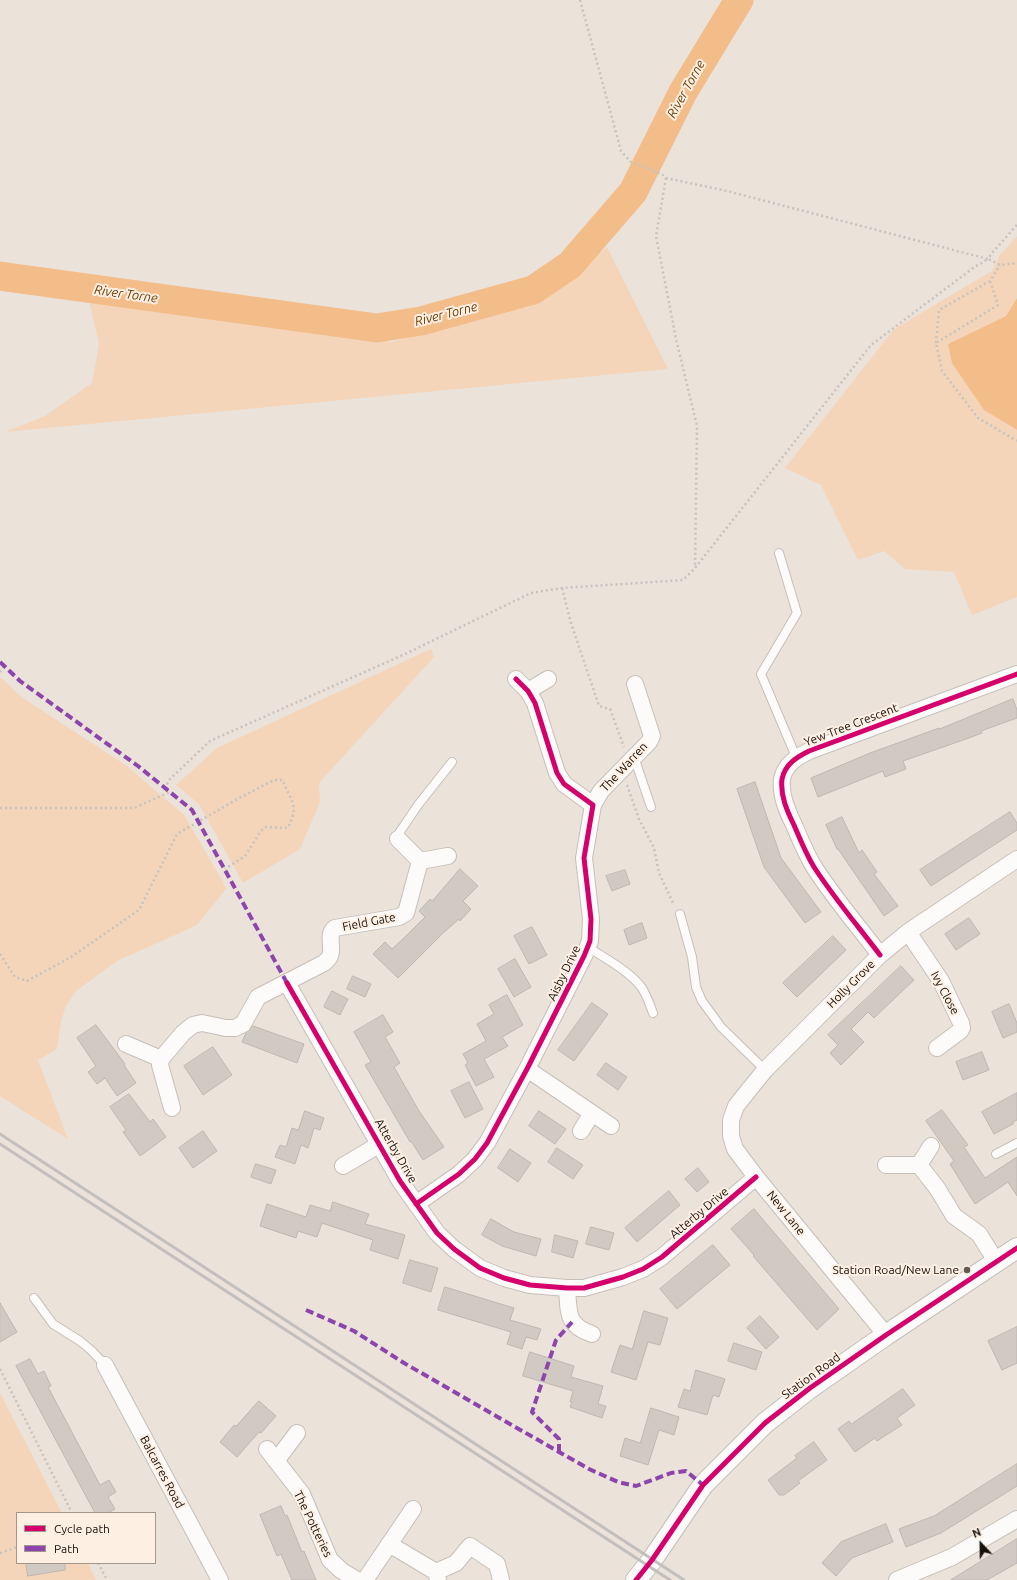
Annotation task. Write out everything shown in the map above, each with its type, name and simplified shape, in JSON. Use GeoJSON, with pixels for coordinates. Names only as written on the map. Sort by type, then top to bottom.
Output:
{"type":"FeatureCollection","features":[{"type":"Feature","properties":{"kind":"street","name":"Yew Tree Crescent"},"geometry":{"type":"LineString","coordinates":[[880,955],[831,892],[813,865],[785,806],[782,789],[782,777],[788,766],[796,757],[1017,674]]}},
{"type":"Feature","properties":{"kind":"street"},"geometry":{"type":"LineString","coordinates":[[516,679],[528,691],[535,703],[557,774],[564,784],[593,805]]}},
{"type":"Feature","properties":{"kind":"street"},"geometry":{"type":"LineString","coordinates":[[528,691],[548,679]]}},
{"type":"Feature","properties":{"kind":"street","name":"The Warren"},"geometry":{"type":"LineString","coordinates":[[593,805],[601,791],[649,742],[652,736],[635,684]]}},
{"type":"Feature","properties":{"kind":"street","name":"Aisby Drive"},"geometry":{"type":"LineString","coordinates":[[416,1204],[459,1174],[475,1160],[487,1143],[527,1069],[588,947],[592,919],[584,858],[593,805]]}},
{"type":"Feature","properties":{"kind":"street"},"geometry":{"type":"LineString","coordinates":[[398,839],[420,861],[448,856]]}},
{"type":"Feature","properties":{"kind":"street","name":"Holly Grove"},"geometry":{"type":"LineString","coordinates":[[760,1076],[880,955],[908,932],[1017,859]]}},
{"type":"Feature","properties":{"kind":"street","name":"Field Gate"},"geometry":{"type":"LineString","coordinates":[[287,983],[324,963],[329,958],[331,954],[331,934],[335,928],[399,917],[406,913],[420,861]]}},
{"type":"Feature","properties":{"kind":"street","name":"Ivy Close"},"geometry":{"type":"LineString","coordinates":[[908,932],[941,982],[961,1023],[962,1028],[960,1031],[937,1048]]}},
{"type":"Feature","properties":{"kind":"street"},"geometry":{"type":"LineString","coordinates":[[172,1108],[160,1065],[161,1059],[183,1033],[193,1025],[202,1022],[226,1028],[235,1028],[243,1024],[258,997],[287,983]]}},
{"type":"Feature","properties":{"kind":"street","name":"Atterby Drive"},"geometry":{"type":"LineString","coordinates":[[287,983],[400,1180],[437,1233],[454,1249],[480,1268],[504,1278],[530,1285],[584,1288],[623,1277],[643,1269],[662,1257],[756,1177]]}},
{"type":"Feature","properties":{"kind":"street"},"geometry":{"type":"LineString","coordinates":[[126,1044],[161,1059]]}},
{"type":"Feature","properties":{"kind":"street"},"geometry":{"type":"LineString","coordinates":[[527,1069],[611,1126]]}},
{"type":"Feature","properties":{"kind":"street","name":"New Lane"},"geometry":{"type":"LineString","coordinates":[[760,1076],[736,1106],[731,1120],[731,1136],[735,1149],[756,1177],[886,1335]]}},
{"type":"Feature","properties":{"kind":"street"},"geometry":{"type":"LineString","coordinates":[[581,1131],[592,1113]]}},
{"type":"Feature","properties":{"kind":"street"},"geometry":{"type":"LineString","coordinates":[[343,1166],[380,1144]]}},
{"type":"Feature","properties":{"kind":"street"},"geometry":{"type":"LineString","coordinates":[[919,1165],[930,1146]]}},
{"type":"Feature","properties":{"kind":"street"},"geometry":{"type":"LineString","coordinates":[[886,1165],[919,1165]]}},
{"type":"Feature","properties":{"kind":"street"},"geometry":{"type":"LineString","coordinates":[[919,1165],[937,1188],[954,1216],[979,1234],[996,1261]]}},
{"type":"Feature","properties":{"kind":"street","name":"Station Road"},"geometry":{"type":"LineString","coordinates":[[636,1580],[652,1560],[703,1485],[765,1422],[810,1388],[886,1335],[1017,1248]]}},
{"type":"Feature","properties":{"kind":"street"},"geometry":{"type":"LineString","coordinates":[[567,1288],[569,1311],[572,1322],[582,1330],[592,1334]]}},
{"type":"Feature","properties":{"kind":"street","name":"Balcarres Road"},"geometry":{"type":"LineString","coordinates":[[105,1365],[220,1580]]}},
{"type":"Feature","properties":{"kind":"street","name":"The Potteries"},"geometry":{"type":"LineString","coordinates":[[297,1433],[271,1455],[302,1494],[330,1560],[342,1571],[357,1580]]}},
{"type":"Feature","properties":{"kind":"street"},"geometry":{"type":"LineString","coordinates":[[365,1580],[413,1509]]}},
{"type":"Feature","properties":{"kind":"street"},"geometry":{"type":"LineString","coordinates":[[896,1580],[952,1557],[1017,1519]]}},
{"type":"Feature","properties":{"kind":"street"},"geometry":{"type":"LineString","coordinates":[[389,1544],[437,1576],[456,1563],[470,1546],[497,1564],[501,1580]]}},
{"type":"Feature","properties":{"kind":"lane"},"geometry":{"type":"LineString","coordinates":[[779,553],[797,613],[761,674],[796,757]]}},
{"type":"Feature","properties":{"kind":"lane"},"geometry":{"type":"LineString","coordinates":[[398,839],[399,833],[412,813],[452,762]]}},
{"type":"Feature","properties":{"kind":"lane"},"geometry":{"type":"LineString","coordinates":[[628,763],[651,807]]}},
{"type":"Feature","properties":{"kind":"lane"},"geometry":{"type":"LineString","coordinates":[[680,914],[692,957],[696,987],[702,1001],[760,1076]]}},
{"type":"Feature","properties":{"kind":"lane"},"geometry":{"type":"LineString","coordinates":[[588,947],[613,963],[641,987],[653,1013]]}},
{"type":"Feature","properties":{"kind":"lane"},"geometry":{"type":"LineString","coordinates":[[996,1154],[1017,1143]]}},
{"type":"Feature","properties":{"kind":"lane"},"geometry":{"type":"LineString","coordinates":[[34,1298],[53,1324],[80,1341],[105,1365]]}},
{"type":"Feature","properties":{"kind":"path"},"geometry":{"type":"LineString","coordinates":[[580,0],[620,151],[631,162],[662,174],[666,178],[743,195],[988,259],[1000,265],[1017,263]]}},
{"type":"Feature","properties":{"kind":"path"},"geometry":{"type":"LineString","coordinates":[[666,178],[656,236],[676,339],[697,426],[695,568]]}},
{"type":"Feature","properties":{"kind":"path"},"geometry":{"type":"LineString","coordinates":[[165,789],[169,780],[210,741],[405,654],[530,593],[562,588],[683,580],[695,568],[871,345],[973,268],[988,259],[1017,225]]}},
{"type":"Feature","properties":{"kind":"path"},"geometry":{"type":"LineString","coordinates":[[1000,265],[990,281],[939,310],[936,343],[942,371],[978,418],[1017,441]]}},
{"type":"Feature","properties":{"kind":"path"},"geometry":{"type":"LineString","coordinates":[[936,343],[998,305],[990,281]]}},
{"type":"Feature","properties":{"kind":"path"},"geometry":{"type":"LineString","coordinates":[[562,588],[571,623],[599,706],[610,709],[628,763],[639,819],[654,848],[659,873],[670,900],[680,914]]}},
{"type":"Feature","properties":{"kind":"path"},"geometry":{"type":"LineString","coordinates":[[0,672],[4,666]]}},
{"type":"Feature","properties":{"kind":"path"},"geometry":{"type":"LineString","coordinates":[[0,954],[15,977],[27,981],[71,957],[139,910],[177,834],[274,780],[283,780],[294,803],[294,816],[288,828],[266,826],[261,831],[245,856],[225,869]]}},
{"type":"Feature","properties":{"kind":"path"},"geometry":{"type":"LineString","coordinates":[[0,808],[134,808],[170,792]]}},
{"type":"Feature","properties":{"kind":"path"},"geometry":{"type":"LineString","coordinates":[[0,1369],[72,1512]]}},
{"type":"Feature","properties":{"kind":"path"},"geometry":{"type":"LineString","coordinates":[[0,1553],[16,1548]]}},
{"type":"Feature","properties":{"kind":"path"},"geometry":{"type":"LineString","coordinates":[[99,1564],[107,1580]]}},
{"type":"Feature","properties":{"kind":"shaded area"},"geometry":{"type":"Polygon","coordinates":[[[1017,236],[1017,298],[1006,316],[948,344],[984,410],[1017,430],[1017,597],[972,615],[954,572],[905,569],[884,551],[858,560],[821,485],[785,468],[894,329],[992,271],[1000,255],[1017,236]]]}},
{"type":"Feature","properties":{"kind":"shaded area"},"geometry":{"type":"Polygon","coordinates":[[[607,247],[668,369],[5,432],[45,416],[92,383],[99,344],[87,292],[392,342],[552,292],[607,247]]]}},
{"type":"Feature","properties":{"kind":"shaded area"},"geometry":{"type":"Polygon","coordinates":[[[1017,298],[1017,430],[984,410],[952,363],[948,344],[1006,316],[1017,298]]]}},
{"type":"Feature","properties":{"kind":"shaded area"},"geometry":{"type":"Polygon","coordinates":[[[431,649],[434,657],[319,783],[320,802],[300,849],[243,883],[199,804],[176,785],[217,748],[431,649]]]}},
{"type":"Feature","properties":{"kind":"shaded area"},"geometry":{"type":"Polygon","coordinates":[[[0,677],[23,698],[127,766],[184,815],[226,889],[197,925],[117,961],[76,991],[66,1006],[61,1021],[57,1049],[38,1060],[68,1139],[0,1096],[0,677]]]}},
{"type":"Feature","properties":{"kind":"shaded area"},"geometry":{"type":"Polygon","coordinates":[[[0,1393],[61,1512],[16,1512],[16,1564],[88,1564],[96,1580],[0,1580],[0,1393]]]}},
{"type":"Feature","properties":{"kind":"building"},"geometry":{"type":"Polygon","coordinates":[[[1013,699],[1017,710],[1017,718],[981,731],[982,733],[969,738],[903,761],[906,769],[885,777],[883,771],[818,797],[811,778],[870,753],[939,729],[1013,699]]]}},
{"type":"Feature","properties":{"kind":"building"},"geometry":{"type":"Polygon","coordinates":[[[755,782],[781,858],[821,912],[805,923],[764,867],[737,789],[755,782]]]}},
{"type":"Feature","properties":{"kind":"building"},"geometry":{"type":"Polygon","coordinates":[[[1010,812],[1017,823],[1017,830],[931,886],[920,870],[1010,812]]]}},
{"type":"Feature","properties":{"kind":"building"},"geometry":{"type":"Polygon","coordinates":[[[842,817],[859,853],[862,850],[877,872],[874,874],[898,906],[884,916],[837,849],[826,825],[842,817]]]}},
{"type":"Feature","properties":{"kind":"building"},"geometry":{"type":"Polygon","coordinates":[[[460,869],[478,886],[463,901],[471,909],[460,921],[459,919],[442,934],[398,978],[373,954],[385,942],[392,949],[407,935],[425,917],[419,911],[430,899],[432,901],[460,869]]]}},
{"type":"Feature","properties":{"kind":"building"},"geometry":{"type":"Polygon","coordinates":[[[625,870],[630,884],[612,891],[606,876],[625,870]]]}},
{"type":"Feature","properties":{"kind":"building"},"geometry":{"type":"Polygon","coordinates":[[[969,918],[980,934],[956,950],[945,934],[969,918]]]}},
{"type":"Feature","properties":{"kind":"building"},"geometry":{"type":"Polygon","coordinates":[[[642,923],[647,938],[629,945],[624,930],[642,923]]]}},
{"type":"Feature","properties":{"kind":"building"},"geometry":{"type":"Polygon","coordinates":[[[532,927],[547,955],[529,964],[514,936],[532,927]]]}},
{"type":"Feature","properties":{"kind":"building"},"geometry":{"type":"Polygon","coordinates":[[[833,936],[846,950],[797,997],[783,983],[833,936]]]}},
{"type":"Feature","properties":{"kind":"building"},"geometry":{"type":"Polygon","coordinates":[[[515,959],[531,987],[514,997],[498,969],[515,959]]]}},
{"type":"Feature","properties":{"kind":"building"},"geometry":{"type":"Polygon","coordinates":[[[901,966],[914,980],[874,1018],[868,1012],[851,1029],[864,1042],[841,1065],[830,1053],[838,1045],[828,1035],[901,966]]]}},
{"type":"Feature","properties":{"kind":"building"},"geometry":{"type":"Polygon","coordinates":[[[353,976],[371,984],[365,997],[347,989],[353,976]]]}},
{"type":"Feature","properties":{"kind":"building"},"geometry":{"type":"Polygon","coordinates":[[[332,991],[348,999],[340,1015],[324,1007],[332,991]]]}},
{"type":"Feature","properties":{"kind":"building"},"geometry":{"type":"Polygon","coordinates":[[[507,995],[523,1025],[502,1037],[508,1046],[484,1059],[494,1077],[476,1086],[465,1065],[468,1063],[463,1054],[486,1041],[477,1024],[494,1014],[489,1005],[507,995]]]}},
{"type":"Feature","properties":{"kind":"building"},"geometry":{"type":"Polygon","coordinates":[[[592,1003],[608,1014],[574,1061],[558,1050],[592,1003]]]}},
{"type":"Feature","properties":{"kind":"building"},"geometry":{"type":"Polygon","coordinates":[[[1009,1004],[1017,1023],[1017,1032],[1003,1038],[992,1012],[1009,1004]]]}},
{"type":"Feature","properties":{"kind":"building"},"geometry":{"type":"Polygon","coordinates":[[[383,1015],[393,1032],[385,1037],[400,1063],[394,1067],[419,1111],[444,1147],[423,1160],[411,1141],[410,1142],[365,1065],[371,1062],[354,1032],[383,1015]]]}},
{"type":"Feature","properties":{"kind":"building"},"geometry":{"type":"Polygon","coordinates":[[[96,1025],[125,1064],[124,1065],[136,1083],[117,1096],[105,1078],[97,1084],[88,1072],[96,1066],[77,1038],[96,1025]]]}},
{"type":"Feature","properties":{"kind":"building"},"geometry":{"type":"Polygon","coordinates":[[[253,1026],[304,1044],[297,1063],[242,1042],[246,1033],[253,1026]]]}},
{"type":"Feature","properties":{"kind":"building"},"geometry":{"type":"Polygon","coordinates":[[[213,1047],[232,1075],[203,1095],[184,1066],[213,1047]]]}},
{"type":"Feature","properties":{"kind":"building"},"geometry":{"type":"Polygon","coordinates":[[[982,1052],[989,1070],[963,1080],[956,1062],[982,1052]]]}},
{"type":"Feature","properties":{"kind":"building"},"geometry":{"type":"Polygon","coordinates":[[[606,1063],[627,1077],[618,1090],[597,1075],[606,1063]]]}},
{"type":"Feature","properties":{"kind":"building"},"geometry":{"type":"Polygon","coordinates":[[[469,1082],[483,1109],[465,1118],[451,1091],[469,1082]]]}},
{"type":"Feature","properties":{"kind":"building"},"geometry":{"type":"Polygon","coordinates":[[[1017,1093],[1017,1120],[1013,1122],[1013,1124],[994,1134],[982,1112],[1017,1093]]]}},
{"type":"Feature","properties":{"kind":"building"},"geometry":{"type":"Polygon","coordinates":[[[129,1094],[150,1122],[153,1119],[166,1137],[140,1156],[123,1132],[126,1130],[110,1107],[129,1094]]]}},
{"type":"Feature","properties":{"kind":"building"},"geometry":{"type":"Polygon","coordinates":[[[942,1110],[968,1145],[964,1147],[985,1178],[1017,1157],[1017,1196],[1008,1182],[975,1204],[950,1164],[954,1161],[926,1121],[942,1110]]]}},
{"type":"Feature","properties":{"kind":"building"},"geometry":{"type":"Polygon","coordinates":[[[305,1111],[324,1118],[320,1130],[314,1128],[308,1148],[301,1145],[295,1164],[275,1157],[280,1145],[286,1147],[292,1128],[298,1130],[305,1111]]]}},
{"type":"Feature","properties":{"kind":"building"},"geometry":{"type":"Polygon","coordinates":[[[539,1111],[566,1129],[555,1144],[529,1126],[539,1111]]]}},
{"type":"Feature","properties":{"kind":"building"},"geometry":{"type":"Polygon","coordinates":[[[203,1131],[217,1151],[193,1168],[179,1148],[203,1131]]]}},
{"type":"Feature","properties":{"kind":"building"},"geometry":{"type":"Polygon","coordinates":[[[557,1148],[583,1165],[573,1179],[548,1162],[557,1148]]]}},
{"type":"Feature","properties":{"kind":"building"},"geometry":{"type":"Polygon","coordinates":[[[510,1149],[531,1163],[518,1182],[498,1168],[510,1149]]]}},
{"type":"Feature","properties":{"kind":"building"},"geometry":{"type":"Polygon","coordinates":[[[256,1164],[276,1170],[271,1184],[251,1177],[256,1164]]]}},
{"type":"Feature","properties":{"kind":"building"},"geometry":{"type":"Polygon","coordinates":[[[698,1168],[709,1182],[697,1192],[685,1179],[698,1168]]]}},
{"type":"Feature","properties":{"kind":"building"},"geometry":{"type":"Polygon","coordinates":[[[669,1191],[680,1205],[637,1242],[625,1228],[669,1191]]]}},
{"type":"Feature","properties":{"kind":"building"},"geometry":{"type":"Polygon","coordinates":[[[333,1202],[369,1214],[365,1224],[405,1235],[398,1259],[370,1250],[373,1240],[322,1223],[317,1237],[298,1231],[296,1238],[260,1226],[267,1204],[306,1217],[310,1205],[330,1211],[333,1202]]]}},
{"type":"Feature","properties":{"kind":"building"},"geometry":{"type":"Polygon","coordinates":[[[754,1209],[839,1309],[817,1330],[731,1229],[754,1209]]]}},
{"type":"Feature","properties":{"kind":"building"},"geometry":{"type":"Polygon","coordinates":[[[491,1219],[514,1232],[541,1239],[536,1256],[502,1246],[482,1235],[491,1219]]]}},
{"type":"Feature","properties":{"kind":"building"},"geometry":{"type":"Polygon","coordinates":[[[591,1227],[614,1233],[609,1250],[586,1244],[591,1227]]]}},
{"type":"Feature","properties":{"kind":"building"},"geometry":{"type":"Polygon","coordinates":[[[555,1235],[578,1241],[573,1258],[552,1252],[555,1235]]]}},
{"type":"Feature","properties":{"kind":"building"},"geometry":{"type":"Polygon","coordinates":[[[713,1245],[730,1265],[677,1309],[660,1289],[713,1245]]]}},
{"type":"Feature","properties":{"kind":"building"},"geometry":{"type":"Polygon","coordinates":[[[410,1260],[438,1268],[431,1292],[403,1283],[410,1260]]]}},
{"type":"Feature","properties":{"kind":"building"},"geometry":{"type":"Polygon","coordinates":[[[445,1287],[514,1308],[510,1320],[541,1329],[537,1340],[526,1337],[522,1349],[507,1344],[511,1332],[438,1310],[445,1287]]]}},
{"type":"Feature","properties":{"kind":"building"},"geometry":{"type":"Polygon","coordinates":[[[0,1303],[17,1332],[0,1342],[0,1303]]]}},
{"type":"Feature","properties":{"kind":"building"},"geometry":{"type":"Polygon","coordinates":[[[644,1311],[668,1318],[660,1345],[648,1342],[636,1380],[611,1372],[620,1345],[632,1349],[644,1311]]]}},
{"type":"Feature","properties":{"kind":"building"},"geometry":{"type":"Polygon","coordinates":[[[760,1316],[779,1337],[766,1349],[747,1328],[760,1316]]]}},
{"type":"Feature","properties":{"kind":"building"},"geometry":{"type":"Polygon","coordinates":[[[1017,1327],[1017,1363],[1002,1370],[988,1341],[1017,1327]]]}},
{"type":"Feature","properties":{"kind":"building"},"geometry":{"type":"Polygon","coordinates":[[[734,1343],[762,1352],[756,1370],[728,1361],[734,1343]]]}},
{"type":"Feature","properties":{"kind":"building"},"geometry":{"type":"Polygon","coordinates":[[[530,1352],[574,1366],[571,1377],[603,1386],[598,1404],[606,1406],[602,1418],[570,1407],[573,1391],[523,1376],[530,1352]]]}},
{"type":"Feature","properties":{"kind":"building"},"geometry":{"type":"Polygon","coordinates":[[[30,1359],[38,1374],[44,1371],[51,1386],[48,1387],[100,1485],[109,1480],[116,1492],[108,1497],[115,1509],[110,1512],[94,1512],[16,1366],[30,1359]]]}},
{"type":"Feature","properties":{"kind":"building"},"geometry":{"type":"Polygon","coordinates":[[[696,1370],[725,1379],[719,1397],[713,1395],[707,1415],[678,1407],[684,1389],[690,1391],[696,1370]]]}},
{"type":"Feature","properties":{"kind":"building"},"geometry":{"type":"Polygon","coordinates":[[[903,1389],[915,1405],[897,1418],[902,1425],[877,1441],[875,1438],[855,1452],[838,1429],[849,1421],[851,1424],[903,1389]]]}},
{"type":"Feature","properties":{"kind":"building"},"geometry":{"type":"Polygon","coordinates":[[[259,1401],[276,1416],[261,1433],[259,1432],[237,1457],[220,1442],[234,1425],[236,1426],[259,1401]]]}},
{"type":"Feature","properties":{"kind":"building"},"geometry":{"type":"Polygon","coordinates":[[[651,1408],[679,1417],[674,1435],[659,1430],[648,1465],[620,1456],[625,1438],[640,1443],[651,1408]]]}},
{"type":"Feature","properties":{"kind":"building"},"geometry":{"type":"Polygon","coordinates":[[[814,1442],[827,1460],[798,1481],[800,1483],[784,1495],[779,1495],[768,1480],[797,1458],[795,1456],[814,1442]]]}},
{"type":"Feature","properties":{"kind":"building"},"geometry":{"type":"Polygon","coordinates":[[[1017,1464],[1017,1486],[941,1533],[906,1547],[899,1529],[934,1516],[1017,1464]]]}},
{"type":"Feature","properties":{"kind":"building"},"geometry":{"type":"Polygon","coordinates":[[[281,1506],[285,1516],[287,1515],[302,1552],[304,1551],[316,1580],[292,1580],[281,1554],[277,1556],[260,1515],[281,1506]]]}},
{"type":"Feature","properties":{"kind":"building"},"geometry":{"type":"Polygon","coordinates":[[[886,1524],[893,1542],[852,1558],[836,1576],[822,1563],[841,1542],[886,1524]]]}},
{"type":"Feature","properties":{"kind":"building"},"geometry":{"type":"Polygon","coordinates":[[[1017,1539],[1017,1563],[987,1580],[951,1580],[1017,1539]]]}},
{"type":"Feature","properties":{"kind":"building"},"geometry":{"type":"Polygon","coordinates":[[[26,1564],[65,1564],[65,1570],[28,1576],[26,1564]]]}},
{"type":"Feature","properties":{"kind":"waterway","name":"River Torne"},"geometry":{"type":"LineString","coordinates":[[0,276],[377,328],[421,321],[533,290],[570,265],[633,192],[683,92],[739,0]]}},
{"type":"Feature","properties":{"kind":"railway"},"geometry":{"type":"LineString","coordinates":[[0,1134],[684,1580]]}},
{"type":"Feature","properties":{"kind":"railway"},"geometry":{"type":"LineString","coordinates":[[0,1144],[670,1580]]}},
{"type":"Feature","properties":{"kind":"marked path"},"geometry":{"type":"LineString","coordinates":[[0,662],[20,681],[138,766],[192,810],[287,983]]}},
{"type":"Feature","properties":{"kind":"marked path"},"geometry":{"type":"LineString","coordinates":[[306,1310],[354,1331],[404,1363],[496,1416],[589,1469],[618,1482],[636,1486],[671,1473],[686,1471],[703,1485]]}},
{"type":"Feature","properties":{"kind":"marked path"},"geometry":{"type":"LineString","coordinates":[[559,1452],[559,1439],[532,1412],[556,1340],[572,1322]]}},
{"type":"Feature","properties":{"kind":"cycle path"},"geometry":{"type":"LineString","coordinates":[[880,955],[846,912],[808,857],[785,803],[782,791],[782,779],[786,769],[792,762],[809,751],[1017,674]]}},
{"type":"Feature","properties":{"kind":"cycle path"},"geometry":{"type":"LineString","coordinates":[[416,1204],[459,1174],[475,1159],[487,1143],[527,1069],[584,956],[590,941],[591,919],[584,858],[593,805],[564,784],[557,773],[535,703],[528,691],[516,679]]}},
{"type":"Feature","properties":{"kind":"cycle path"},"geometry":{"type":"LineString","coordinates":[[287,983],[400,1181],[437,1233],[454,1249],[480,1268],[504,1278],[530,1285],[584,1288],[623,1277],[643,1269],[662,1257],[756,1177]]}},
{"type":"Feature","properties":{"kind":"cycle path"},"geometry":{"type":"LineString","coordinates":[[636,1580],[652,1560],[703,1485],[765,1423],[810,1388],[886,1335],[1017,1248]]}},
{"type":"Feature","properties":{"kind":"place","name":"Station Road/New Lane"},"geometry":{"type":"Point","coordinates":[967,1270]}}]}
